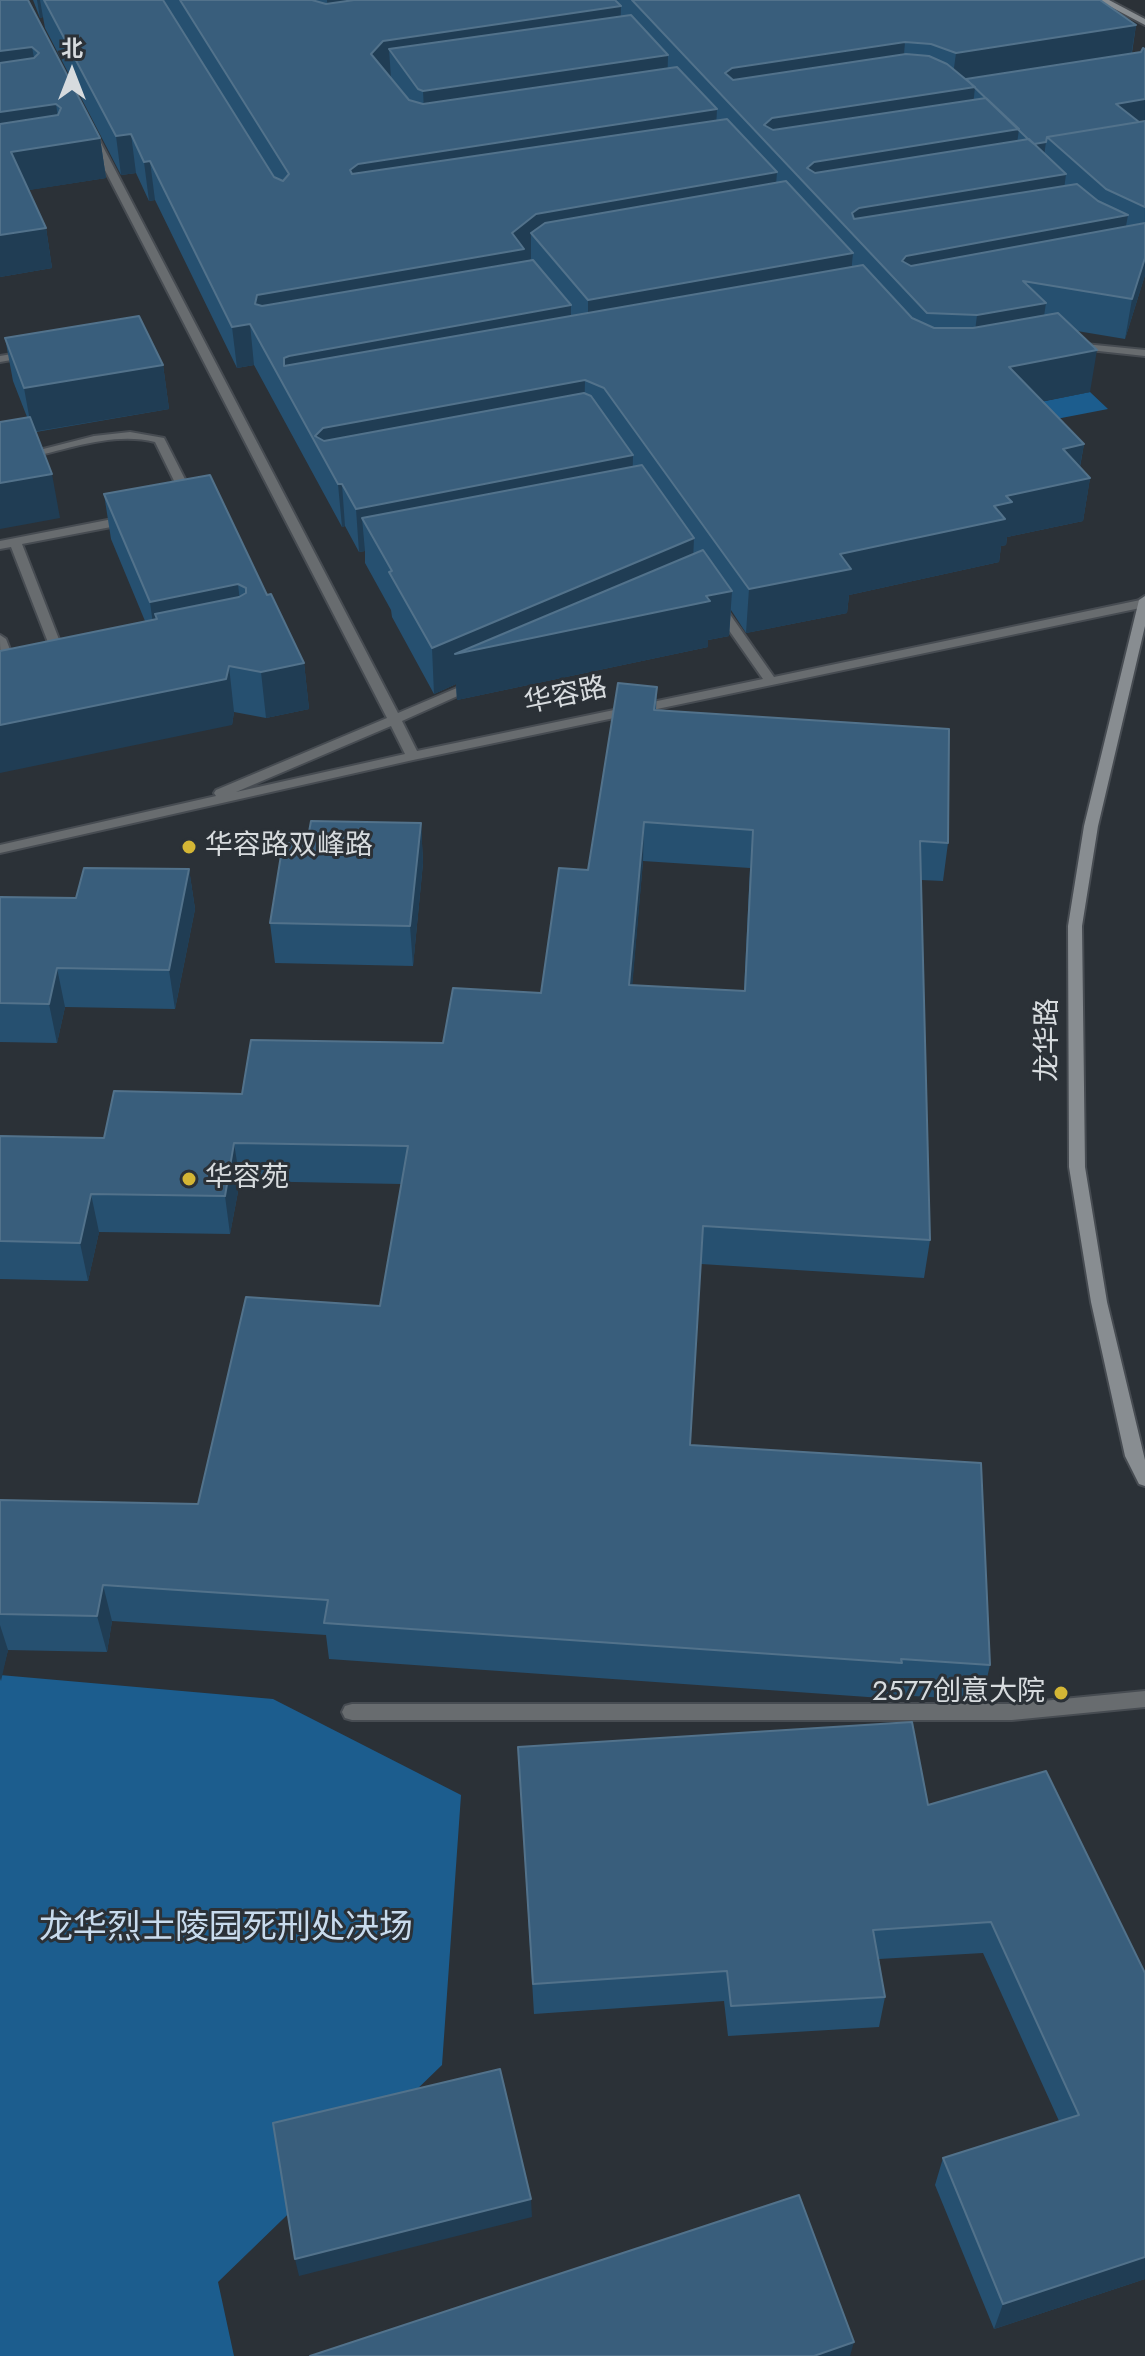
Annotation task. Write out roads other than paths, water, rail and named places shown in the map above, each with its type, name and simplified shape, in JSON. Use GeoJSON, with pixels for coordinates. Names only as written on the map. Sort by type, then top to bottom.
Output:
{"type":"FeatureCollection","features":[{"type":"Feature","properties":{"kind":"main road"},"geometry":{"type":"LineString","coordinates":[[1102,0],[1145,22]]}},
{"type":"Feature","properties":{"kind":"main road","name":"龙华路"},"geometry":{"type":"LineString","coordinates":[[1145,602],[1091,826],[1075,926],[1074,1043],[1077,1167],[1099,1302],[1134,1456],[1145,1479]]}},
{"type":"Feature","properties":{"kind":"street"},"geometry":{"type":"LineString","coordinates":[[86,124],[413,756]]}},
{"type":"Feature","properties":{"kind":"street"},"geometry":{"type":"LineString","coordinates":[[1058,347],[1090,346],[1145,353]]}},
{"type":"Feature","properties":{"kind":"street"},"geometry":{"type":"LineString","coordinates":[[0,359],[43,352]]}},
{"type":"Feature","properties":{"kind":"street"},"geometry":{"type":"LineString","coordinates":[[19,456],[129,435],[147,435],[160,440],[186,493],[187,500],[178,510]]}},
{"type":"Feature","properties":{"kind":"street"},"geometry":{"type":"LineString","coordinates":[[0,545],[148,516]]}},
{"type":"Feature","properties":{"kind":"street"},"geometry":{"type":"LineString","coordinates":[[15,542],[66,672],[53,675]]}},
{"type":"Feature","properties":{"kind":"street"},"geometry":{"type":"LineString","coordinates":[[713,599],[770,680]]}},
{"type":"Feature","properties":{"kind":"street","name":"华容路"},"geometry":{"type":"LineString","coordinates":[[0,849],[413,756],[1145,602]]}},
{"type":"Feature","properties":{"kind":"street"},"geometry":{"type":"LineString","coordinates":[[0,639],[17,682]]}},
{"type":"Feature","properties":{"kind":"street"},"geometry":{"type":"LineString","coordinates":[[179,811],[486,680]]}},
{"type":"Feature","properties":{"kind":"street"},"geometry":{"type":"LineString","coordinates":[[352,1712],[1012,1712],[1145,1699]]}},
{"type":"Feature","properties":{"kind":"place","name":"华容路双峰路"},"geometry":{"type":"Point","coordinates":[189,847]}},
{"type":"Feature","properties":{"kind":"place","name":"华容苑"},"geometry":{"type":"Point","coordinates":[189,1179]}},
{"type":"Feature","properties":{"kind":"place","name":"2577创意大院"},"geometry":{"type":"Point","coordinates":[1061,1693]}},
{"type":"Feature","properties":{"kind":"park label","name":"龙华烈士陵园死刑处决场"},"geometry":{"type":"Point","coordinates":[226,1930]}}]}
